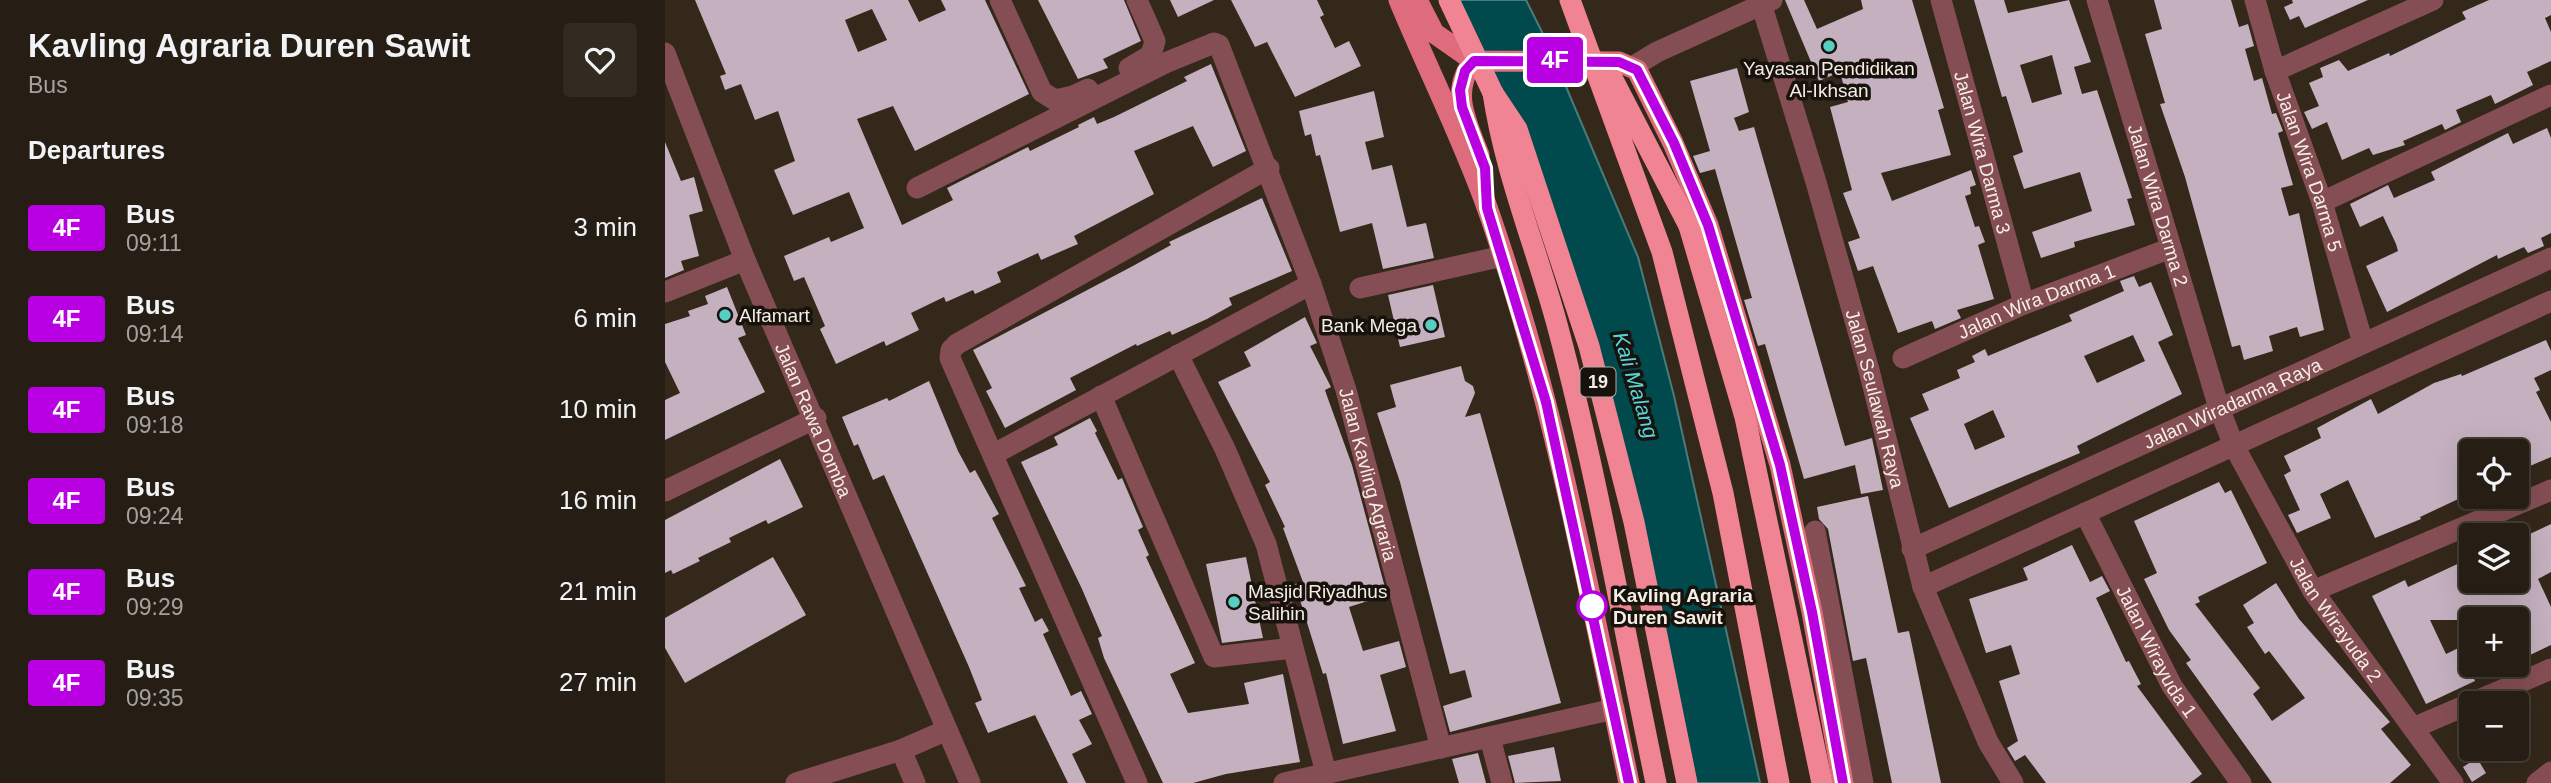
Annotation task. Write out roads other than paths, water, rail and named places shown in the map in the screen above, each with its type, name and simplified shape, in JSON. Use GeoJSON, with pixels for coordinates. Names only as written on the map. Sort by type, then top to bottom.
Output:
{"type":"FeatureCollection","features":[{"type":"Feature","properties":{"kind":"highway","name":"19"},"geometry":{"type":"LineString","coordinates":[[1449,0],[1493,93],[1517,129],[1589,346],[1634,522],[1687,783]]}},
{"type":"Feature","properties":{"kind":"highway"},"geometry":{"type":"LineString","coordinates":[[1571,0],[1663,252],[1723,493],[1779,783]]}},
{"type":"Feature","properties":{"kind":"highway"},"geometry":{"type":"LineString","coordinates":[[1571,0],[1689,226],[1745,417],[1822,783]]}},
{"type":"Feature","properties":{"kind":"highway"},"geometry":{"type":"LineString","coordinates":[[1493,93],[1501,143],[1558,327],[1603,520],[1656,783]]}},
{"type":"Feature","properties":{"kind":"main road"},"geometry":{"type":"LineString","coordinates":[[1399,0],[1487,208],[1546,402],[1629,783]]}},
{"type":"Feature","properties":{"kind":"main road"},"geometry":{"type":"LineString","coordinates":[[1417,0],[1434,33],[1475,61],[1608,61],[1634,66],[1674,143],[1708,225],[1780,465],[1812,612],[1843,783]]}},
{"type":"Feature","properties":{"kind":"main road"},"geometry":{"type":"LineString","coordinates":[[1475,61],[1465,71],[1460,90],[1462,107],[1487,180],[1487,208]]}},
{"type":"Feature","properties":{"kind":"street"},"geometry":{"type":"LineString","coordinates":[[1000,0],[1042,92],[1055,100],[1073,96],[1151,55],[1155,41],[1137,0]]}},
{"type":"Feature","properties":{"kind":"street","name":"Jalan Wira Darma 3"},"geometry":{"type":"LineString","coordinates":[[1941,0],[2024,304]]}},
{"type":"Feature","properties":{"kind":"street","name":"Jalan Wira Darma 2"},"geometry":{"type":"LineString","coordinates":[[2097,0],[2220,408],[2234,446]]}},
{"type":"Feature","properties":{"kind":"street","name":"Jalan Wira Darma 5"},"geometry":{"type":"LineString","coordinates":[[2255,0],[2275,71],[2322,202],[2363,343]]}},
{"type":"Feature","properties":{"kind":"street"},"geometry":{"type":"LineString","coordinates":[[2275,71],[2433,0]]}},
{"type":"Feature","properties":{"kind":"street"},"geometry":{"type":"LineString","coordinates":[[1634,66],[1657,52],[1765,2]]}},
{"type":"Feature","properties":{"kind":"street","name":"Jalan Seulawah Raya"},"geometry":{"type":"LineString","coordinates":[[1765,2],[1865,356],[1923,587],[1988,741],[2013,783]]}},
{"type":"Feature","properties":{"kind":"street","name":"Jalan Kavling Agraria"},"geometry":{"type":"LineString","coordinates":[[917,188],[1165,63],[1214,43],[1224,50],[1311,284],[1346,390],[1441,748]]}},
{"type":"Feature","properties":{"kind":"street","name":"Jalan Rawa Domba"},"geometry":{"type":"LineString","coordinates":[[665,53],[675,109],[816,418],[970,783]]}},
{"type":"Feature","properties":{"kind":"street"},"geometry":{"type":"LineString","coordinates":[[2322,202],[2551,95]]}},
{"type":"Feature","properties":{"kind":"street"},"geometry":{"type":"LineString","coordinates":[[1137,783],[950,358],[951,350],[957,344],[1269,168]]}},
{"type":"Feature","properties":{"kind":"street","name":"Jalan Wira Darma 1"},"geometry":{"type":"LineString","coordinates":[[1903,358],[2024,304],[2171,248]]}},
{"type":"Feature","properties":{"kind":"street"},"geometry":{"type":"LineString","coordinates":[[1360,288],[1503,256]]}},
{"type":"Feature","properties":{"kind":"street","name":"Jalan Wiradarma Raya"},"geometry":{"type":"LineString","coordinates":[[1912,549],[2551,258]]}},
{"type":"Feature","properties":{"kind":"street"},"geometry":{"type":"LineString","coordinates":[[665,292],[745,260]]}},
{"type":"Feature","properties":{"kind":"street"},"geometry":{"type":"LineString","coordinates":[[994,454],[1311,284]]}},
{"type":"Feature","properties":{"kind":"street","name":"Jalan Wiradarma Raya"},"geometry":{"type":"LineString","coordinates":[[1923,587],[2551,301]]}},
{"type":"Feature","properties":{"kind":"street"},"geometry":{"type":"LineString","coordinates":[[1178,355],[1225,449],[1266,544],[1326,773]]}},
{"type":"Feature","properties":{"kind":"street"},"geometry":{"type":"LineString","coordinates":[[1101,396],[1214,657],[1293,648]]}},
{"type":"Feature","properties":{"kind":"street"},"geometry":{"type":"LineString","coordinates":[[665,491],[816,418]]}},
{"type":"Feature","properties":{"kind":"street","name":"Jalan Wirayuda 2"},"geometry":{"type":"LineString","coordinates":[[2234,446],[2313,591],[2452,783]]}},
{"type":"Feature","properties":{"kind":"street"},"geometry":{"type":"LineString","coordinates":[[2313,591],[2551,490]]}},
{"type":"Feature","properties":{"kind":"street","name":"Jalan Wirayuda 1"},"geometry":{"type":"LineString","coordinates":[[2085,513],[2172,686],[2241,783]]}},
{"type":"Feature","properties":{"kind":"street"},"geometry":{"type":"LineString","coordinates":[[1815,531],[1863,783]]}},
{"type":"Feature","properties":{"kind":"street"},"geometry":{"type":"LineString","coordinates":[[2413,728],[2551,669]]}},
{"type":"Feature","properties":{"kind":"street"},"geometry":{"type":"LineString","coordinates":[[1285,783],[1614,709]]}},
{"type":"Feature","properties":{"kind":"street"},"geometry":{"type":"LineString","coordinates":[[796,783],[901,750],[947,730]]}},
{"type":"Feature","properties":{"kind":"street"},"geometry":{"type":"LineString","coordinates":[[1490,738],[1501,783]]}},
{"type":"Feature","properties":{"kind":"street"},"geometry":{"type":"LineString","coordinates":[[901,750],[915,783]]}},
{"type":"Feature","properties":{"kind":"street"},"geometry":{"type":"LineString","coordinates":[[2537,783],[2551,772]]}},
{"type":"Feature","properties":{"kind":"water","name":"Kali Malang"},"geometry":{"type":"Polygon","coordinates":[[[1449,0],[1526,0],[1548,44],[1638,257],[1674,396],[1760,783],[1687,783],[1612,434],[1517,129],[1449,0]]]}},
{"type":"Feature","properties":{"kind":"place","name":"Yayasan Pendidikan Al-Ikhsan"},"geometry":{"type":"Point","coordinates":[1829,46]}},
{"type":"Feature","properties":{"kind":"place","name":"Alfamart"},"geometry":{"type":"Point","coordinates":[725,315]}},
{"type":"Feature","properties":{"kind":"place","name":"Bank Mega"},"geometry":{"type":"Point","coordinates":[1431,325]}},
{"type":"Feature","properties":{"kind":"place","name":"Masjid Riyadhus Salihin"},"geometry":{"type":"Point","coordinates":[1234,602]}},
{"type":"Feature","properties":{"kind":"place","name":"Kavling Agraria Duren Sawit"},"geometry":{"type":"Point","coordinates":[1592,606]}}]}
